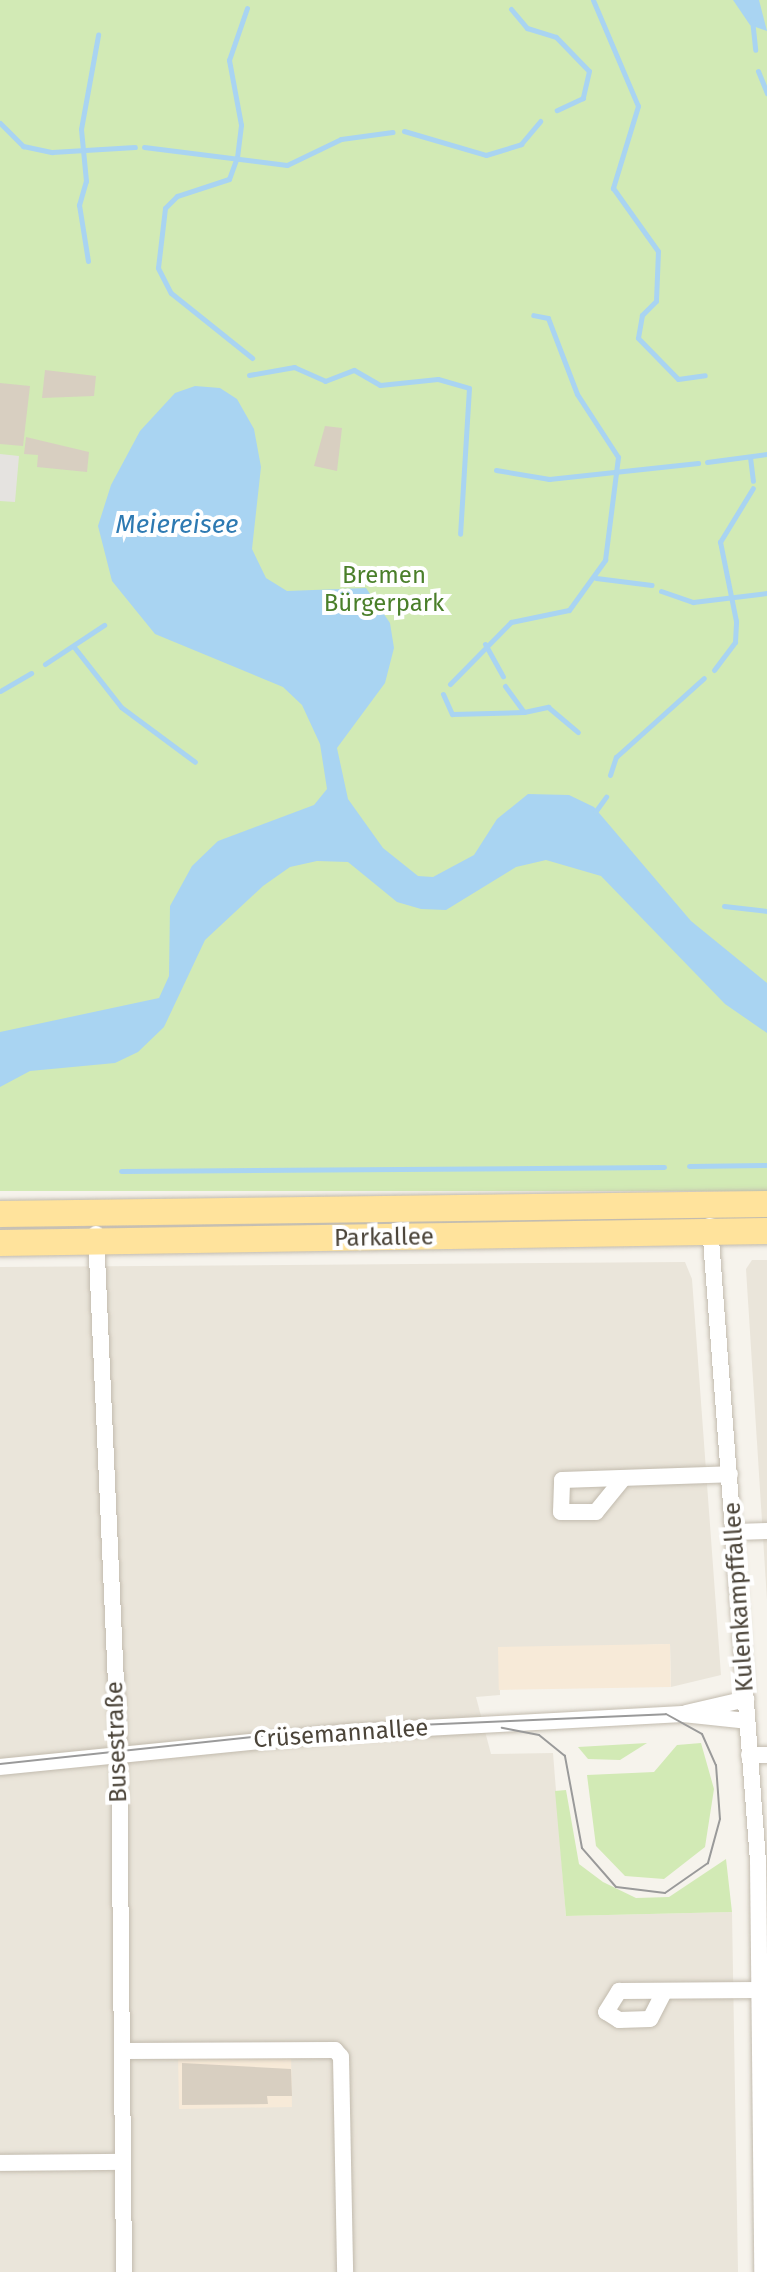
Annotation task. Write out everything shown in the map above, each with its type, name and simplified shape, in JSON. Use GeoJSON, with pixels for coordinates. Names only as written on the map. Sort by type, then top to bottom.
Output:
{"type":"FeatureCollection","features":[{"type":"Feature","properties":{"kind":"main road","name":"Parkallee"},"geometry":{"type":"LineString","coordinates":[[0,1214],[767,1204]]}},
{"type":"Feature","properties":{"kind":"main road","name":"Parkallee"},"geometry":{"type":"LineString","coordinates":[[0,1243],[767,1231]]}},
{"type":"Feature","properties":{"kind":"street","name":"Kulenkampffallee"},"geometry":{"type":"LineString","coordinates":[[709,1204],[749,1755],[758,1990],[762,2272]]}},
{"type":"Feature","properties":{"kind":"street","name":"Busestraße"},"geometry":{"type":"LineString","coordinates":[[96,1213],[119,1754],[124,2272]]}},
{"type":"Feature","properties":{"kind":"street"},"geometry":{"type":"LineString","coordinates":[[622,1480],[730,1474]]}},
{"type":"Feature","properties":{"kind":"street"},"geometry":{"type":"LineString","coordinates":[[735,1532],[767,1531]]}},
{"type":"Feature","properties":{"kind":"street","name":"Crüsemannallee"},"geometry":{"type":"LineString","coordinates":[[0,1767],[119,1754],[683,1714],[746,1699]]}},
{"type":"Feature","properties":{"kind":"street","name":"Crüsemannallee"},"geometry":{"type":"LineString","coordinates":[[683,1714],[747,1721]]}},
{"type":"Feature","properties":{"kind":"street"},"geometry":{"type":"LineString","coordinates":[[749,1755],[767,1755]]}},
{"type":"Feature","properties":{"kind":"street"},"geometry":{"type":"LineString","coordinates":[[664,1992],[758,1990]]}},
{"type":"Feature","properties":{"kind":"street"},"geometry":{"type":"LineString","coordinates":[[124,2051],[335,2050],[341,2057],[345,2272]]}},
{"type":"Feature","properties":{"kind":"street"},"geometry":{"type":"LineString","coordinates":[[0,2163],[123,2162]]}},
{"type":"Feature","properties":{"kind":"shaded area"},"geometry":{"type":"Polygon","coordinates":[[[0,454],[19,456],[15,502],[0,501],[0,454]]]}},
{"type":"Feature","properties":{"kind":"shaded area"},"geometry":{"type":"Polygon","coordinates":[[[752,1260],[767,1260],[767,1600],[746,1269],[752,1260]]]}},
{"type":"Feature","properties":{"kind":"shaded area"},"geometry":{"type":"Polygon","coordinates":[[[685,1262],[692,1279],[721,1675],[671,1687],[670,1644],[499,1650],[500,1695],[476,1697],[491,1754],[553,1753],[566,1916],[732,1912],[738,2272],[0,2272],[0,1267],[685,1262]]]}},
{"type":"Feature","properties":{"kind":"shaded area"},"geometry":{"type":"Polygon","coordinates":[[[670,1644],[671,1687],[499,1690],[498,1647],[670,1644]]]}},
{"type":"Feature","properties":{"kind":"shaded area"},"geometry":{"type":"Polygon","coordinates":[[[291,2051],[292,2107],[179,2109],[178,2053],[291,2051]]]}},
{"type":"Feature","properties":{"kind":"green space","name":"Bremen Bürgerpark"},"geometry":{"type":"Polygon","coordinates":[[[0,0],[767,0],[767,1191],[0,1191],[0,0]]]}},
{"type":"Feature","properties":{"kind":"green space"},"geometry":{"type":"Polygon","coordinates":[[[647,1743],[620,1760],[588,1759],[578,1747],[647,1743]]]}},
{"type":"Feature","properties":{"kind":"green space"},"geometry":{"type":"Polygon","coordinates":[[[701,1743],[714,1789],[705,1847],[664,1879],[625,1876],[596,1846],[587,1775],[654,1772],[677,1745],[701,1743]]]}},
{"type":"Feature","properties":{"kind":"green space"},"geometry":{"type":"Polygon","coordinates":[[[566,1790],[579,1864],[603,1882],[636,1898],[669,1897],[726,1859],[732,1912],[566,1916],[555,1791],[566,1790]]]}},
{"type":"Feature","properties":{"kind":"water"},"geometry":{"type":"Polygon","coordinates":[[[733,0],[759,0],[767,31],[750,25],[733,0]]]}},
{"type":"Feature","properties":{"kind":"water","name":"Meiereisee"},"geometry":{"type":"Polygon","coordinates":[[[195,386],[220,388],[237,399],[254,429],[261,467],[252,549],[266,578],[287,591],[366,588],[390,623],[394,648],[385,683],[337,748],[348,799],[383,848],[418,876],[433,877],[474,855],[497,819],[528,794],[569,795],[594,807],[691,921],[767,983],[767,1033],[725,1004],[601,876],[546,860],[516,867],[446,910],[421,909],[397,902],[348,862],[317,861],[290,867],[263,886],[205,940],[164,1027],[138,1052],[115,1063],[30,1071],[0,1087],[0,1032],[159,998],[169,976],[170,906],[192,866],[218,841],[314,805],[327,789],[320,744],[302,705],[283,687],[155,634],[112,581],[98,526],[111,485],[140,431],[175,393],[195,386]]]}},
{"type":"Feature","properties":{"kind":"building"},"geometry":{"type":"Polygon","coordinates":[[[45,370],[96,376],[94,396],[42,398],[45,370]]]}},
{"type":"Feature","properties":{"kind":"building"},"geometry":{"type":"Polygon","coordinates":[[[0,383],[30,386],[23,446],[0,444],[0,383]]]}},
{"type":"Feature","properties":{"kind":"building"},"geometry":{"type":"Polygon","coordinates":[[[325,426],[342,428],[337,471],[314,466],[325,426]]]}},
{"type":"Feature","properties":{"kind":"building"},"geometry":{"type":"Polygon","coordinates":[[[26,437],[89,452],[87,472],[37,467],[38,455],[24,454],[26,437]]]}},
{"type":"Feature","properties":{"kind":"building"},"geometry":{"type":"Polygon","coordinates":[[[182,2063],[291,2069],[292,2096],[267,2096],[268,2104],[182,2105],[182,2063]]]}},
{"type":"Feature","properties":{"kind":"waterway"},"geometry":{"type":"LineString","coordinates":[[593,0],[638,106],[613,188],[658,251],[656,301],[642,315],[638,338],[678,379],[705,375]]}},
{"type":"Feature","properties":{"kind":"waterway"},"geometry":{"type":"LineString","coordinates":[[247,8],[229,60],[241,125],[237,157],[229,179],[177,196],[165,208],[158,268],[171,293],[252,358]]}},
{"type":"Feature","properties":{"kind":"waterway"},"geometry":{"type":"LineString","coordinates":[[511,9],[527,28],[556,37],[589,71],[583,98],[557,110]]}},
{"type":"Feature","properties":{"kind":"waterway"},"geometry":{"type":"LineString","coordinates":[[752,19],[755,50]]}},
{"type":"Feature","properties":{"kind":"waterway"},"geometry":{"type":"LineString","coordinates":[[88,261],[79,205],[86,181],[81,129],[98,35]]}},
{"type":"Feature","properties":{"kind":"waterway"},"geometry":{"type":"LineString","coordinates":[[758,71],[767,93]]}},
{"type":"Feature","properties":{"kind":"waterway"},"geometry":{"type":"LineString","coordinates":[[404,131],[486,155],[521,144],[540,121]]}},
{"type":"Feature","properties":{"kind":"waterway"},"geometry":{"type":"LineString","coordinates":[[0,123],[23,146],[52,152],[135,147]]}},
{"type":"Feature","properties":{"kind":"waterway"},"geometry":{"type":"LineString","coordinates":[[144,147],[287,165],[341,139],[393,132]]}},
{"type":"Feature","properties":{"kind":"waterway"},"geometry":{"type":"LineString","coordinates":[[450,684],[511,622],[569,610],[605,560],[618,457],[577,394],[548,318],[533,315]]}},
{"type":"Feature","properties":{"kind":"waterway"},"geometry":{"type":"LineString","coordinates":[[249,375],[294,367],[325,381],[354,370],[380,385],[438,379],[469,388],[460,534]]}},
{"type":"Feature","properties":{"kind":"waterway"},"geometry":{"type":"LineString","coordinates":[[707,462],[767,454]]}},
{"type":"Feature","properties":{"kind":"waterway"},"geometry":{"type":"LineString","coordinates":[[750,457],[753,481]]}},
{"type":"Feature","properties":{"kind":"waterway"},"geometry":{"type":"LineString","coordinates":[[496,470],[549,479],[698,463]]}},
{"type":"Feature","properties":{"kind":"waterway"},"geometry":{"type":"LineString","coordinates":[[714,670],[735,642],[736,621],[720,542],[753,488]]}},
{"type":"Feature","properties":{"kind":"waterway"},"geometry":{"type":"LineString","coordinates":[[596,578],[652,585]]}},
{"type":"Feature","properties":{"kind":"waterway"},"geometry":{"type":"LineString","coordinates":[[661,591],[693,602],[767,593]]}},
{"type":"Feature","properties":{"kind":"waterway"},"geometry":{"type":"LineString","coordinates":[[45,664],[104,625]]}},
{"type":"Feature","properties":{"kind":"waterway"},"geometry":{"type":"LineString","coordinates":[[485,644],[503,676]]}},
{"type":"Feature","properties":{"kind":"waterway"},"geometry":{"type":"LineString","coordinates":[[74,647],[121,707],[195,762]]}},
{"type":"Feature","properties":{"kind":"waterway"},"geometry":{"type":"LineString","coordinates":[[0,691],[31,673]]}},
{"type":"Feature","properties":{"kind":"waterway"},"geometry":{"type":"LineString","coordinates":[[610,775],[616,757],[704,678]]}},
{"type":"Feature","properties":{"kind":"waterway"},"geometry":{"type":"LineString","coordinates":[[505,686],[524,712],[548,707],[578,732]]}},
{"type":"Feature","properties":{"kind":"waterway"},"geometry":{"type":"LineString","coordinates":[[443,694],[452,714],[524,712]]}},
{"type":"Feature","properties":{"kind":"waterway"},"geometry":{"type":"LineString","coordinates":[[595,812],[606,797]]}},
{"type":"Feature","properties":{"kind":"waterway"},"geometry":{"type":"LineString","coordinates":[[724,906],[767,911]]}},
{"type":"Feature","properties":{"kind":"waterway"},"geometry":{"type":"LineString","coordinates":[[689,1166],[767,1165]]}},
{"type":"Feature","properties":{"kind":"waterway"},"geometry":{"type":"LineString","coordinates":[[121,1171],[664,1167]]}},
{"type":"Feature","properties":{"kind":"tram line"},"geometry":{"type":"LineString","coordinates":[[0,1764],[326,1729],[666,1714],[702,1734],[716,1765],[720,1819],[708,1863],[665,1893],[616,1887],[582,1848],[565,1756],[539,1735],[502,1728]]}}]}
